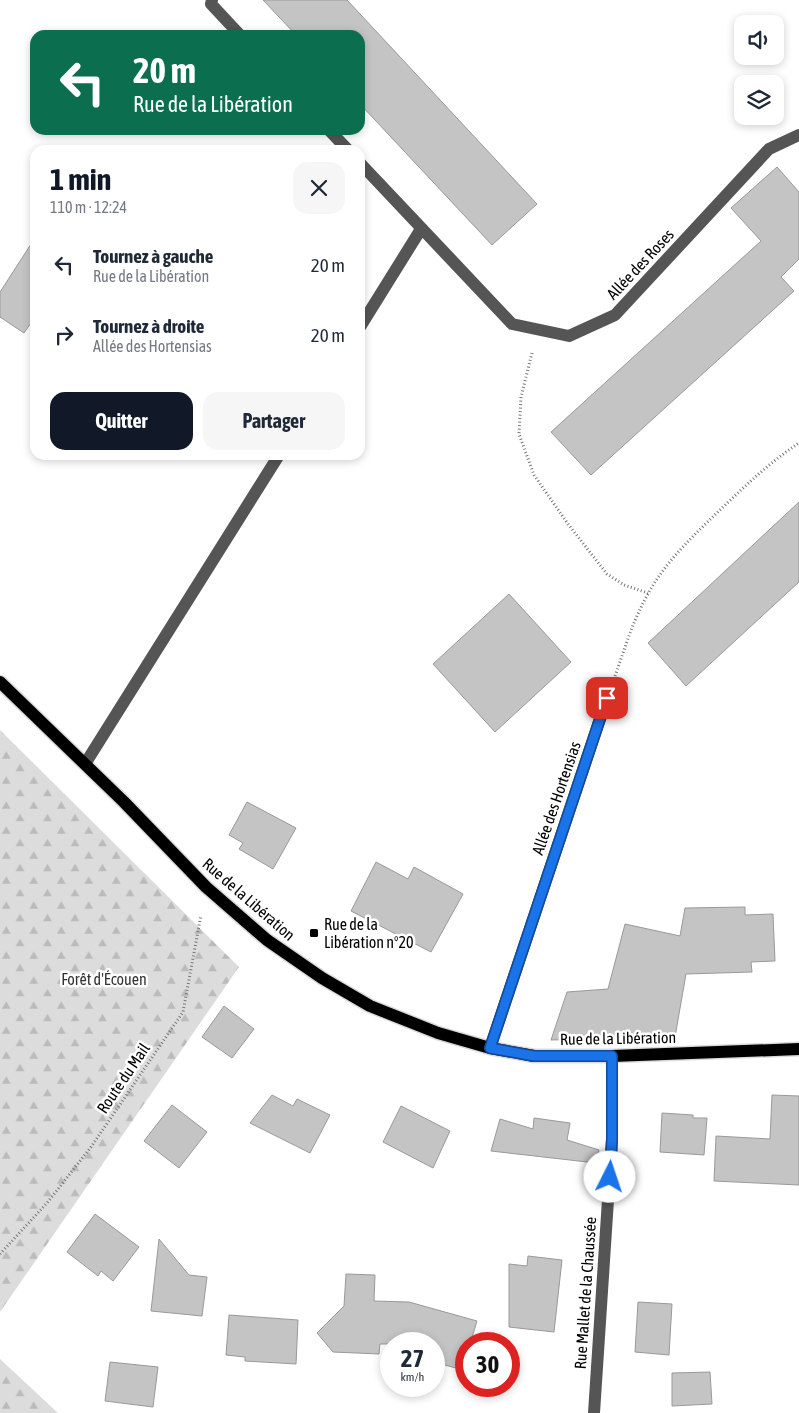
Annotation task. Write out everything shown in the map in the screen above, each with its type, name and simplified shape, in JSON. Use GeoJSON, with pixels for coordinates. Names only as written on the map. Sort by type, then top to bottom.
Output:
{"type":"FeatureCollection","features":[{"type":"Feature","properties":{"kind":"main road","name":"Rue de la Libération"},"geometry":{"type":"LineString","coordinates":[[0,682],[124,802],[206,887],[267,940],[322,978],[370,1006],[438,1033],[490,1048],[534,1056],[612,1056],[799,1049]]}},
{"type":"Feature","properties":{"kind":"street"},"geometry":{"type":"LineString","coordinates":[[212,0],[211,4],[235,30]]}},
{"type":"Feature","properties":{"kind":"street"},"geometry":{"type":"LineString","coordinates":[[334,135],[343,145]]}},
{"type":"Feature","properties":{"kind":"street","name":"Allée des Roses"},"geometry":{"type":"LineString","coordinates":[[365,168],[512,324],[568,336],[615,315],[769,149],[799,135]]}},
{"type":"Feature","properties":{"kind":"street"},"geometry":{"type":"LineString","coordinates":[[365,319],[422,229]]}},
{"type":"Feature","properties":{"kind":"street"},"geometry":{"type":"LineString","coordinates":[[85,764],[276,460]]}},
{"type":"Feature","properties":{"kind":"street","name":"Allée des Hortensias"},"geometry":{"type":"LineString","coordinates":[[490,1048],[607,698]]}},
{"type":"Feature","properties":{"kind":"street","name":"Rue Mallet de la Chaussée"},"geometry":{"type":"LineString","coordinates":[[594,1413],[612,1139],[612,1056]]}},
{"type":"Feature","properties":{"kind":"path"},"geometry":{"type":"LineString","coordinates":[[537,330],[521,397],[519,434],[534,476],[607,574],[624,584],[648,593]]}},
{"type":"Feature","properties":{"kind":"path"},"geometry":{"type":"LineString","coordinates":[[607,698],[635,620],[648,593],[669,563],[746,485],[799,443]]}},
{"type":"Feature","properties":{"kind":"path","name":"Route du Mail"},"geometry":{"type":"LineString","coordinates":[[0,1254],[47,1203],[91,1147],[183,1012],[206,887]]}},
{"type":"Feature","properties":{"kind":"green space","name":"Forêt d'Écouen"},"geometry":{"type":"Polygon","coordinates":[[[0,730],[239,967],[0,1312],[0,730]]]}},
{"type":"Feature","properties":{"kind":"green space"},"geometry":{"type":"Polygon","coordinates":[[[0,1359],[58,1413],[0,1413],[0,1359]]]}},
{"type":"Feature","properties":{"kind":"building"},"geometry":{"type":"Polygon","coordinates":[[[263,0],[347,0],[537,204],[492,245],[365,109],[365,30],[291,30],[263,0]]]}},
{"type":"Feature","properties":{"kind":"building"},"geometry":{"type":"Polygon","coordinates":[[[777,167],[799,192],[799,259],[781,277],[794,291],[591,475],[551,432],[761,241],[731,208],[777,167]]]}},
{"type":"Feature","properties":{"kind":"building"},"geometry":{"type":"Polygon","coordinates":[[[30,246],[30,324],[24,333],[0,317],[0,292],[30,246]]]}},
{"type":"Feature","properties":{"kind":"building"},"geometry":{"type":"Polygon","coordinates":[[[799,502],[799,582],[686,686],[648,643],[799,502]]]}},
{"type":"Feature","properties":{"kind":"building"},"geometry":{"type":"Polygon","coordinates":[[[509,594],[571,662],[495,732],[433,664],[509,594]]]}},
{"type":"Feature","properties":{"kind":"building"},"geometry":{"type":"Polygon","coordinates":[[[247,802],[296,828],[273,869],[239,849],[243,843],[229,835],[247,802]]]}},
{"type":"Feature","properties":{"kind":"building"},"geometry":{"type":"Polygon","coordinates":[[[376,862],[408,879],[414,867],[463,894],[431,952],[351,911],[376,862]]]}},
{"type":"Feature","properties":{"kind":"building"},"geometry":{"type":"Polygon","coordinates":[[[745,907],[745,915],[773,914],[775,961],[751,962],[752,972],[686,974],[675,1037],[551,1040],[567,992],[608,989],[625,924],[680,936],[685,908],[745,907]]]}},
{"type":"Feature","properties":{"kind":"building"},"geometry":{"type":"Polygon","coordinates":[[[224,1006],[254,1029],[232,1058],[202,1037],[224,1006]]]}},
{"type":"Feature","properties":{"kind":"building"},"geometry":{"type":"Polygon","coordinates":[[[272,1095],[293,1106],[297,1099],[330,1115],[310,1153],[250,1123],[272,1095]]]}},
{"type":"Feature","properties":{"kind":"building"},"geometry":{"type":"Polygon","coordinates":[[[772,1095],[799,1096],[799,1185],[714,1181],[716,1136],[770,1139],[772,1095]]]}},
{"type":"Feature","properties":{"kind":"building"},"geometry":{"type":"Polygon","coordinates":[[[172,1105],[207,1132],[179,1168],[144,1141],[172,1105]]]}},
{"type":"Feature","properties":{"kind":"building"},"geometry":{"type":"Polygon","coordinates":[[[401,1106],[450,1131],[433,1168],[383,1142],[401,1106]]]}},
{"type":"Feature","properties":{"kind":"building"},"geometry":{"type":"Polygon","coordinates":[[[662,1113],[693,1115],[693,1118],[707,1118],[704,1155],[660,1152],[662,1113]]]}},
{"type":"Feature","properties":{"kind":"building"},"geometry":{"type":"Polygon","coordinates":[[[534,1118],[570,1123],[567,1140],[599,1150],[596,1163],[491,1151],[500,1119],[533,1129],[534,1118]]]}},
{"type":"Feature","properties":{"kind":"building"},"geometry":{"type":"Polygon","coordinates":[[[95,1214],[139,1247],[113,1281],[101,1271],[98,1276],[67,1252],[95,1214]]]}},
{"type":"Feature","properties":{"kind":"building"},"geometry":{"type":"Polygon","coordinates":[[[159,1239],[189,1275],[207,1277],[202,1316],[151,1311],[159,1239]]]}},
{"type":"Feature","properties":{"kind":"building"},"geometry":{"type":"Polygon","coordinates":[[[528,1256],[562,1260],[554,1332],[509,1327],[509,1264],[527,1266],[528,1256]]]}},
{"type":"Feature","properties":{"kind":"building"},"geometry":{"type":"Polygon","coordinates":[[[346,1274],[375,1275],[374,1301],[409,1302],[477,1321],[474,1332],[455,1332],[455,1368],[445,1365],[445,1332],[380,1332],[379,1354],[333,1352],[317,1333],[344,1306],[346,1274]]]}},
{"type":"Feature","properties":{"kind":"building"},"geometry":{"type":"Polygon","coordinates":[[[638,1302],[672,1304],[669,1355],[635,1352],[638,1302]]]}},
{"type":"Feature","properties":{"kind":"building"},"geometry":{"type":"Polygon","coordinates":[[[229,1315],[298,1320],[296,1364],[245,1361],[245,1357],[226,1355],[229,1315]]]}},
{"type":"Feature","properties":{"kind":"building"},"geometry":{"type":"Polygon","coordinates":[[[110,1362],[158,1367],[153,1407],[105,1401],[110,1362]]]}},
{"type":"Feature","properties":{"kind":"building"},"geometry":{"type":"Polygon","coordinates":[[[710,1372],[712,1404],[672,1406],[672,1373],[710,1372]]]}},
{"type":"Feature","properties":{"kind":"place","name":"Rue de la Libération n°20"},"geometry":{"type":"Point","coordinates":[314,933]}},
{"type":"Feature","properties":{"kind":"route"},"geometry":{"type":"LineString","coordinates":[[607,698],[490,1048],[534,1056],[612,1056],[610,1177]]}}]}
